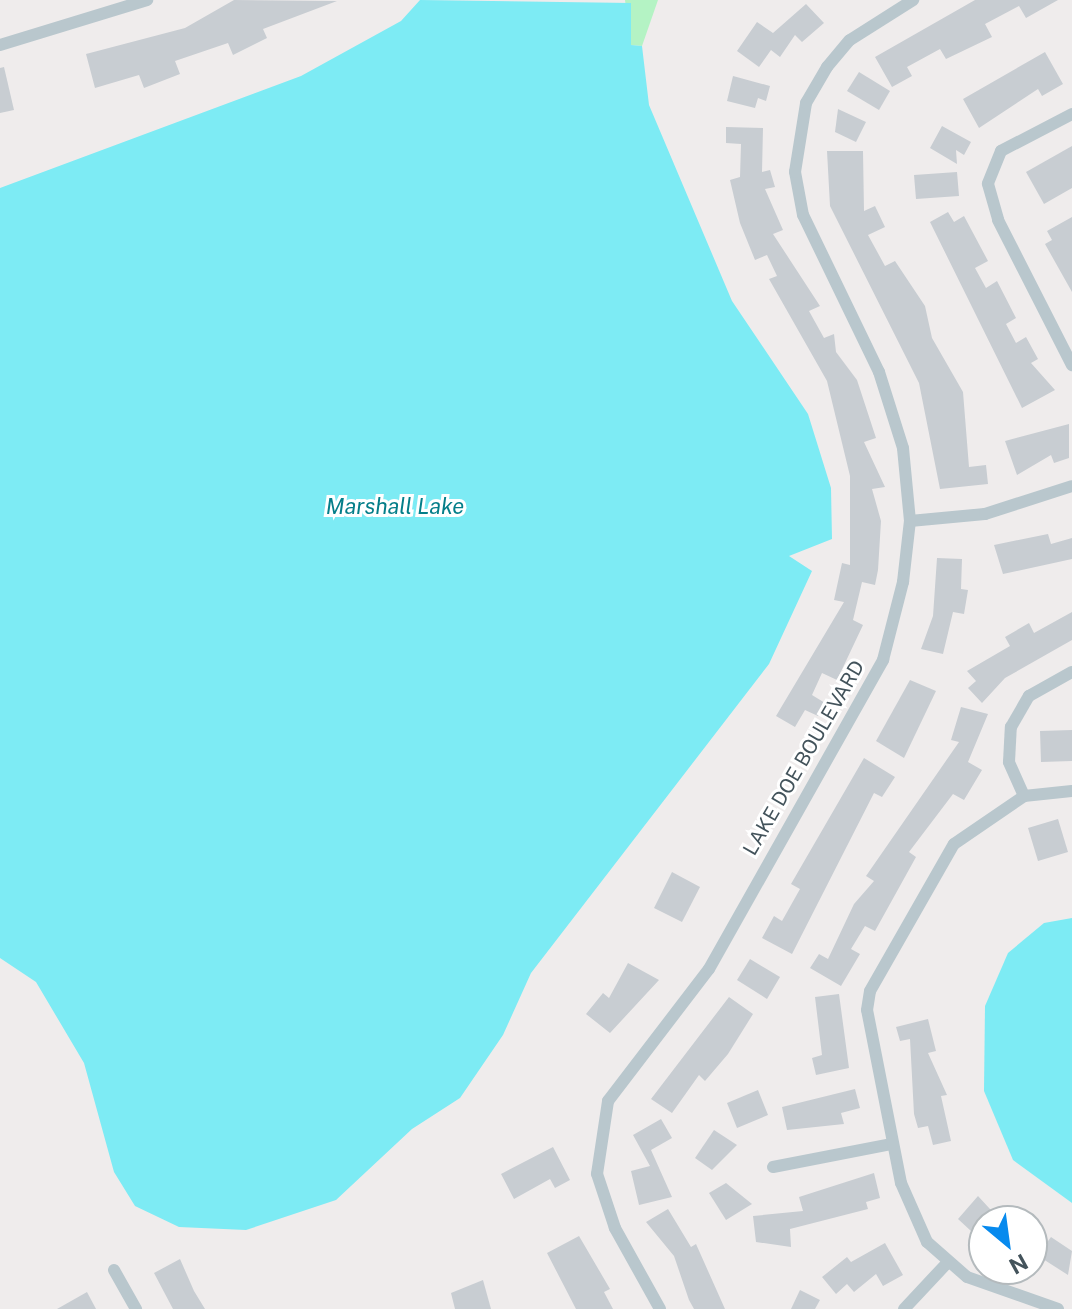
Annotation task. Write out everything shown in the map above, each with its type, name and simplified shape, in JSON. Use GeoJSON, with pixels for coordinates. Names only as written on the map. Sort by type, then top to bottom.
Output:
{"type":"FeatureCollection","features":[{"type":"Feature","properties":{"kind":"street"},"geometry":{"type":"LineString","coordinates":[[0,45],[147,0]]}},
{"type":"Feature","properties":{"kind":"street","name":"LAKE DOE BOULEVARD"},"geometry":{"type":"LineString","coordinates":[[660,1309],[615,1228],[597,1174],[608,1101],[709,969],[883,660],[910,521],[893,410],[803,215],[795,172],[806,103],[827,67],[850,40],[913,0]]}},
{"type":"Feature","properties":{"kind":"street"},"geometry":{"type":"LineString","coordinates":[[1072,114],[1001,151],[988,184],[998,220],[1072,365]]}},
{"type":"Feature","properties":{"kind":"street"},"geometry":{"type":"LineString","coordinates":[[910,521],[985,514],[1072,486]]}},
{"type":"Feature","properties":{"kind":"street"},"geometry":{"type":"LineString","coordinates":[[1024,796],[1009,762],[1011,727],[1029,696],[1072,672]]}},
{"type":"Feature","properties":{"kind":"street"},"geometry":{"type":"LineString","coordinates":[[1058,1309],[989,1288],[947,1263],[913,1217],[891,1144],[867,1010],[870,991],[954,844],[1024,796],[1072,791]]}},
{"type":"Feature","properties":{"kind":"street"},"geometry":{"type":"LineString","coordinates":[[773,1167],[891,1144]]}},
{"type":"Feature","properties":{"kind":"street"},"geometry":{"type":"LineString","coordinates":[[904,1309],[947,1263]]}},
{"type":"Feature","properties":{"kind":"street"},"geometry":{"type":"LineString","coordinates":[[114,1270],[136,1309]]}},
{"type":"Feature","properties":{"kind":"green space"},"geometry":{"type":"Polygon","coordinates":[[[625,0],[658,0],[642,46],[631,45],[625,0]]]}},
{"type":"Feature","properties":{"kind":"water","name":"Marshall Lake"},"geometry":{"type":"Polygon","coordinates":[[[420,0],[631,3],[631,45],[642,46],[649,105],[732,301],[808,414],[831,488],[832,539],[789,556],[812,571],[769,664],[531,973],[503,1035],[460,1098],[412,1129],[336,1200],[246,1230],[179,1227],[135,1206],[114,1172],[84,1063],[36,982],[0,958],[0,188],[301,76],[401,21],[420,0]]]}},
{"type":"Feature","properties":{"kind":"water"},"geometry":{"type":"Polygon","coordinates":[[[1072,918],[1072,1203],[1013,1160],[984,1091],[985,1006],[1008,953],[1044,923],[1072,918]]]}},
{"type":"Feature","properties":{"kind":"building"},"geometry":{"type":"Polygon","coordinates":[[[234,0],[337,1],[263,29],[267,38],[233,55],[228,43],[175,61],[180,74],[144,88],[139,75],[95,88],[86,54],[185,28],[234,0]]]}},
{"type":"Feature","properties":{"kind":"building"},"geometry":{"type":"Polygon","coordinates":[[[975,0],[1058,0],[1026,18],[1019,6],[985,24],[992,37],[946,59],[940,49],[907,67],[912,76],[892,87],[875,57],[975,0]]]}},
{"type":"Feature","properties":{"kind":"building"},"geometry":{"type":"Polygon","coordinates":[[[806,4],[824,23],[802,42],[795,35],[780,57],[771,50],[759,67],[737,51],[757,22],[773,33],[806,4]]]}},
{"type":"Feature","properties":{"kind":"building"},"geometry":{"type":"Polygon","coordinates":[[[1045,52],[1063,84],[1042,96],[1038,89],[979,128],[963,99],[1045,52]]]}},
{"type":"Feature","properties":{"kind":"building"},"geometry":{"type":"Polygon","coordinates":[[[4,67],[14,110],[0,113],[0,68],[4,67]]]}},
{"type":"Feature","properties":{"kind":"building"},"geometry":{"type":"Polygon","coordinates":[[[859,72],[890,91],[879,110],[847,91],[859,72]]]}},
{"type":"Feature","properties":{"kind":"building"},"geometry":{"type":"Polygon","coordinates":[[[733,76],[770,86],[766,101],[758,98],[755,108],[727,101],[733,76]]]}},
{"type":"Feature","properties":{"kind":"building"},"geometry":{"type":"Polygon","coordinates":[[[838,109],[866,122],[856,142],[835,132],[838,109]]]}},
{"type":"Feature","properties":{"kind":"building"},"geometry":{"type":"Polygon","coordinates":[[[942,126],[971,142],[964,155],[956,150],[957,164],[930,148],[942,126]]]}},
{"type":"Feature","properties":{"kind":"building"},"geometry":{"type":"Polygon","coordinates":[[[726,127],[763,128],[762,172],[770,170],[775,187],[765,189],[783,230],[773,234],[820,306],[809,311],[824,338],[834,334],[836,352],[857,380],[876,438],[864,442],[885,487],[872,489],[881,521],[878,570],[875,585],[862,582],[853,620],[863,625],[837,680],[822,673],[812,695],[825,703],[818,716],[805,710],[795,727],[776,716],[844,602],[834,600],[842,563],[850,565],[850,476],[827,381],[769,279],[777,276],[767,255],[755,260],[740,223],[730,180],[740,177],[741,144],[726,143],[726,127]]]}},
{"type":"Feature","properties":{"kind":"building"},"geometry":{"type":"Polygon","coordinates":[[[1072,146],[1072,188],[1044,204],[1026,172],[1072,146]]]}},
{"type":"Feature","properties":{"kind":"building"},"geometry":{"type":"Polygon","coordinates":[[[827,151],[863,151],[864,211],[875,206],[885,227],[868,235],[885,266],[895,261],[925,306],[932,338],[963,392],[969,467],[986,465],[988,484],[940,489],[919,383],[830,206],[827,151]]]}},
{"type":"Feature","properties":{"kind":"building"},"geometry":{"type":"Polygon","coordinates":[[[957,172],[959,196],[916,199],[914,175],[957,172]]]}},
{"type":"Feature","properties":{"kind":"building"},"geometry":{"type":"Polygon","coordinates":[[[948,212],[954,222],[964,216],[988,261],[975,268],[986,288],[997,281],[1016,318],[1006,324],[1016,343],[1026,337],[1038,359],[1031,363],[1055,390],[1022,408],[930,222],[948,212]]]}},
{"type":"Feature","properties":{"kind":"building"},"geometry":{"type":"Polygon","coordinates":[[[1072,217],[1072,292],[1045,244],[1052,240],[1047,231],[1072,217]]]}},
{"type":"Feature","properties":{"kind":"building"},"geometry":{"type":"Polygon","coordinates":[[[1069,424],[1069,458],[1054,463],[1051,455],[1017,475],[1005,441],[1069,424]]]}},
{"type":"Feature","properties":{"kind":"building"},"geometry":{"type":"Polygon","coordinates":[[[1048,534],[1051,544],[1072,538],[1072,559],[1003,574],[994,545],[1048,534]]]}},
{"type":"Feature","properties":{"kind":"building"},"geometry":{"type":"Polygon","coordinates":[[[937,558],[962,559],[961,589],[968,590],[964,614],[953,612],[943,654],[921,649],[933,616],[937,558]]]}},
{"type":"Feature","properties":{"kind":"building"},"geometry":{"type":"Polygon","coordinates":[[[1072,612],[1072,640],[1005,678],[982,703],[968,688],[976,681],[967,671],[1010,646],[1005,637],[1029,623],[1034,633],[1072,612]]]}},
{"type":"Feature","properties":{"kind":"building"},"geometry":{"type":"Polygon","coordinates":[[[910,680],[936,691],[904,758],[876,741],[910,680]]]}},
{"type":"Feature","properties":{"kind":"building"},"geometry":{"type":"Polygon","coordinates":[[[961,707],[988,714],[968,762],[982,770],[964,800],[953,794],[909,852],[916,857],[875,931],[865,926],[851,949],[860,954],[841,986],[810,968],[819,954],[828,959],[854,904],[874,881],[866,876],[959,742],[951,740],[961,707]]]}},
{"type":"Feature","properties":{"kind":"building"},"geometry":{"type":"Polygon","coordinates":[[[1072,730],[1072,761],[1041,762],[1040,731],[1072,730]]]}},
{"type":"Feature","properties":{"kind":"building"},"geometry":{"type":"Polygon","coordinates":[[[864,758],[895,777],[882,797],[874,793],[792,954],[762,938],[774,916],[782,921],[800,889],[791,884],[864,758]]]}},
{"type":"Feature","properties":{"kind":"building"},"geometry":{"type":"Polygon","coordinates":[[[1058,819],[1068,852],[1038,861],[1028,828],[1058,819]]]}},
{"type":"Feature","properties":{"kind":"building"},"geometry":{"type":"Polygon","coordinates":[[[672,872],[700,887],[682,922],[654,908],[672,872]]]}},
{"type":"Feature","properties":{"kind":"building"},"geometry":{"type":"Polygon","coordinates":[[[750,959],[780,977],[767,999],[737,980],[750,959]]]}},
{"type":"Feature","properties":{"kind":"building"},"geometry":{"type":"Polygon","coordinates":[[[628,963],[659,980],[610,1033],[586,1014],[603,993],[609,998],[628,963]]]}},
{"type":"Feature","properties":{"kind":"building"},"geometry":{"type":"Polygon","coordinates":[[[839,994],[849,1068],[816,1075],[812,1058],[822,1055],[815,997],[839,994]]]}},
{"type":"Feature","properties":{"kind":"building"},"geometry":{"type":"Polygon","coordinates":[[[729,997],[753,1014],[728,1054],[705,1081],[699,1075],[672,1113],[651,1099],[729,997]]]}},
{"type":"Feature","properties":{"kind":"building"},"geometry":{"type":"Polygon","coordinates":[[[928,1019],[936,1051],[928,1053],[947,1095],[941,1096],[951,1141],[933,1145],[928,1126],[918,1128],[914,1114],[910,1039],[900,1041],[896,1027],[928,1019]]]}},
{"type":"Feature","properties":{"kind":"building"},"geometry":{"type":"Polygon","coordinates":[[[855,1089],[860,1108],[841,1113],[844,1124],[787,1130],[782,1107],[855,1089]]]}},
{"type":"Feature","properties":{"kind":"building"},"geometry":{"type":"Polygon","coordinates":[[[758,1090],[768,1115],[737,1128],[727,1103],[758,1090]]]}},
{"type":"Feature","properties":{"kind":"building"},"geometry":{"type":"Polygon","coordinates":[[[661,1119],[672,1138],[651,1150],[672,1197],[639,1205],[631,1171],[650,1166],[633,1135],[661,1119]]]}},
{"type":"Feature","properties":{"kind":"building"},"geometry":{"type":"Polygon","coordinates":[[[714,1130],[737,1145],[712,1170],[695,1158],[714,1130]]]}},
{"type":"Feature","properties":{"kind":"building"},"geometry":{"type":"Polygon","coordinates":[[[553,1147],[570,1180],[555,1188],[550,1179],[514,1199],[501,1174],[553,1147]]]}},
{"type":"Feature","properties":{"kind":"building"},"geometry":{"type":"Polygon","coordinates":[[[874,1173],[880,1198],[866,1202],[868,1209],[790,1229],[791,1247],[756,1242],[753,1216],[803,1211],[799,1197],[874,1173]]]}},
{"type":"Feature","properties":{"kind":"building"},"geometry":{"type":"Polygon","coordinates":[[[726,1183],[752,1204],[726,1220],[709,1193],[726,1183]]]}},
{"type":"Feature","properties":{"kind":"building"},"geometry":{"type":"Polygon","coordinates":[[[978,1196],[986,1205],[970,1205],[978,1196]]]}},
{"type":"Feature","properties":{"kind":"building"},"geometry":{"type":"Polygon","coordinates":[[[968,1208],[968,1228],[958,1219],[968,1208]]]}},
{"type":"Feature","properties":{"kind":"building"},"geometry":{"type":"Polygon","coordinates":[[[668,1209],[691,1247],[696,1244],[725,1309],[694,1309],[674,1256],[646,1222],[668,1209]]]}},
{"type":"Feature","properties":{"kind":"building"},"geometry":{"type":"Polygon","coordinates":[[[579,1236],[610,1289],[604,1292],[613,1309],[576,1309],[547,1253],[579,1236]]]}},
{"type":"Feature","properties":{"kind":"building"},"geometry":{"type":"Polygon","coordinates":[[[1051,1237],[1072,1251],[1068,1275],[1048,1262],[1048,1241],[1051,1237]]]}},
{"type":"Feature","properties":{"kind":"building"},"geometry":{"type":"Polygon","coordinates":[[[885,1243],[903,1275],[883,1286],[876,1274],[854,1292],[847,1284],[836,1294],[822,1277],[847,1257],[851,1262],[885,1243]]]}},
{"type":"Feature","properties":{"kind":"building"},"geometry":{"type":"Polygon","coordinates":[[[180,1259],[205,1309],[173,1309],[154,1273],[180,1259]]]}},
{"type":"Feature","properties":{"kind":"building"},"geometry":{"type":"Polygon","coordinates":[[[483,1280],[491,1309],[455,1309],[451,1293],[483,1280]]]}},
{"type":"Feature","properties":{"kind":"building"},"geometry":{"type":"Polygon","coordinates":[[[800,1290],[820,1300],[815,1309],[791,1309],[800,1290]]]}},
{"type":"Feature","properties":{"kind":"building"},"geometry":{"type":"Polygon","coordinates":[[[87,1292],[96,1309],[57,1309],[87,1292]]]}}]}
